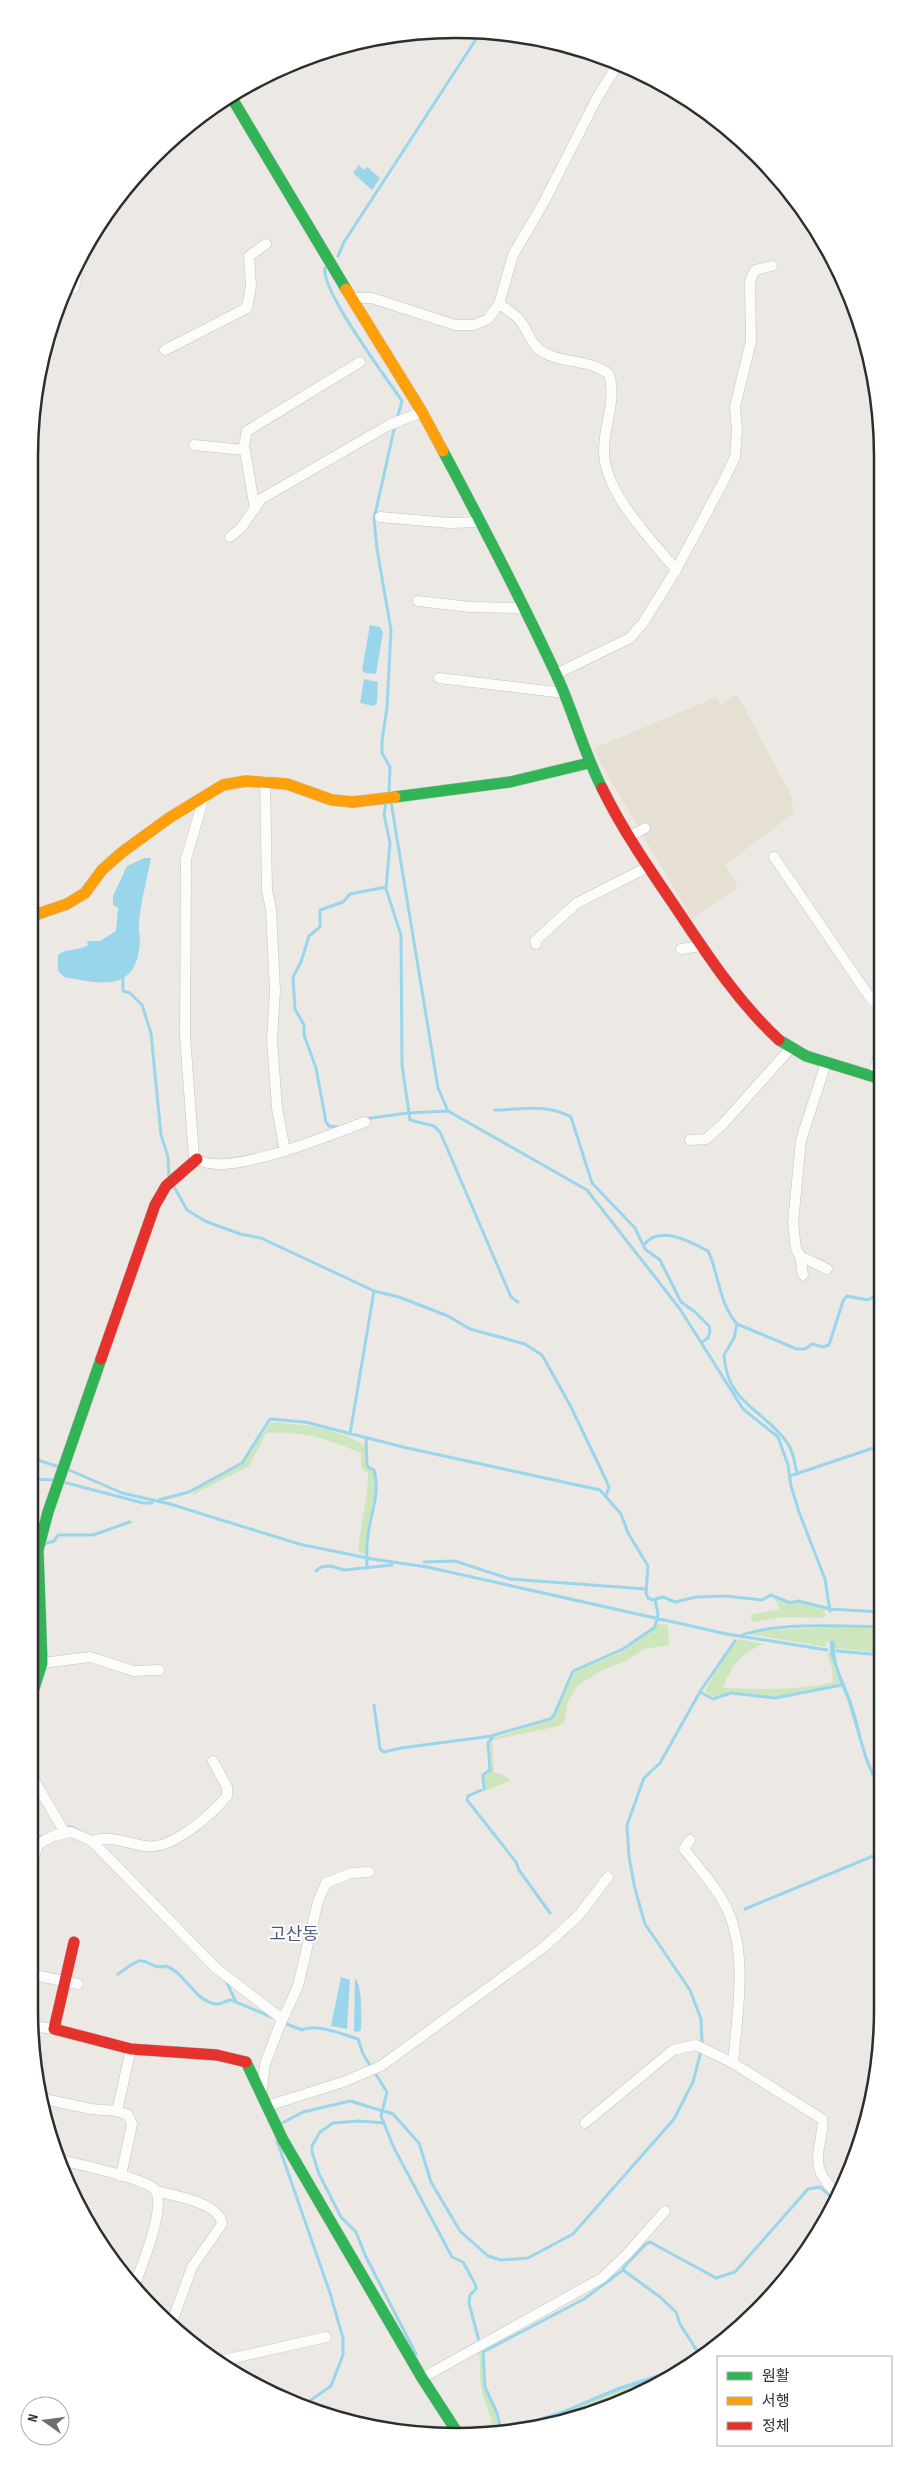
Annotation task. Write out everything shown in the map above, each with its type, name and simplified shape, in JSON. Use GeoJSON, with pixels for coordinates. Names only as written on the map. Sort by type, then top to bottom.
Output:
{"type":"FeatureCollection","features":[{"type":"Feature","properties":{"kind":"street"},"geometry":{"type":"LineString","coordinates":[[351,298],[372,298],[464,326],[488,319],[499,304],[513,254],[544,202],[598,96],[615,69]]}},
{"type":"Feature","properties":{"kind":"street"},"geometry":{"type":"LineString","coordinates":[[234,102],[296,210],[422,412],[481,522],[556,674],[589,763],[628,837],[701,946],[739,998],[766,1027],[790,1049],[826,1063],[874,1077]]}},
{"type":"Feature","properties":{"kind":"street"},"geometry":{"type":"LineString","coordinates":[[164,350],[247,308],[251,286],[249,256],[266,244]]}},
{"type":"Feature","properties":{"kind":"street"},"geometry":{"type":"LineString","coordinates":[[556,674],[630,638],[643,623],[676,570],[735,457],[736,394],[751,341],[750,281],[755,270],[772,266]]}},
{"type":"Feature","properties":{"kind":"street"},"geometry":{"type":"LineString","coordinates":[[74,288],[75,284]]}},
{"type":"Feature","properties":{"kind":"street"},"geometry":{"type":"LineString","coordinates":[[499,304],[518,318],[532,342],[542,352],[564,359],[585,362],[608,373],[612,381],[604,452],[610,479],[621,500],[676,570]]}},
{"type":"Feature","properties":{"kind":"street"},"geometry":{"type":"LineString","coordinates":[[254,509],[244,450],[247,431],[360,362]]}},
{"type":"Feature","properties":{"kind":"street"},"geometry":{"type":"LineString","coordinates":[[230,537],[241,528],[261,499],[389,424],[422,412]]}},
{"type":"Feature","properties":{"kind":"street"},"geometry":{"type":"LineString","coordinates":[[194,445],[244,450]]}},
{"type":"Feature","properties":{"kind":"street"},"geometry":{"type":"LineString","coordinates":[[380,517],[449,523],[481,522]]}},
{"type":"Feature","properties":{"kind":"street"},"geometry":{"type":"LineString","coordinates":[[418,601],[470,607],[523,608]]}},
{"type":"Feature","properties":{"kind":"street"},"geometry":{"type":"LineString","coordinates":[[439,678],[564,693]]}},
{"type":"Feature","properties":{"kind":"street"},"geometry":{"type":"LineString","coordinates":[[38,914],[67,904],[84,894],[102,870],[121,853],[169,818],[223,785],[265,781],[287,784],[332,800],[353,802],[510,782],[589,763]]}},
{"type":"Feature","properties":{"kind":"street"},"geometry":{"type":"LineString","coordinates":[[265,781],[267,890],[271,909],[274,991],[272,1040],[277,1108],[285,1151]]}},
{"type":"Feature","properties":{"kind":"street"},"geometry":{"type":"LineString","coordinates":[[204,797],[186,859],[184,960],[185,1036],[193,1151],[197,1160],[209,1164],[243,1162],[285,1151],[365,1122]]}},
{"type":"Feature","properties":{"kind":"street"},"geometry":{"type":"LineString","coordinates":[[628,837],[644,828]]}},
{"type":"Feature","properties":{"kind":"street"},"geometry":{"type":"LineString","coordinates":[[774,857],[874,1001]]}},
{"type":"Feature","properties":{"kind":"street"},"geometry":{"type":"LineString","coordinates":[[536,944],[536,941],[553,923],[577,903],[648,867]]}},
{"type":"Feature","properties":{"kind":"street"},"geometry":{"type":"LineString","coordinates":[[680,949],[701,946]]}},
{"type":"Feature","properties":{"kind":"street"},"geometry":{"type":"LineString","coordinates":[[690,1140],[706,1138],[723,1124],[790,1049]]}},
{"type":"Feature","properties":{"kind":"street"},"geometry":{"type":"LineString","coordinates":[[803,1275],[800,1256],[796,1249],[793,1223],[798,1162],[801,1140],[826,1063]]}},
{"type":"Feature","properties":{"kind":"street"},"geometry":{"type":"LineString","coordinates":[[38,1676],[42,1663],[38,1550],[48,1512],[155,1205],[166,1186],[197,1160]]}},
{"type":"Feature","properties":{"kind":"street"},"geometry":{"type":"LineString","coordinates":[[800,1256],[827,1269]]}},
{"type":"Feature","properties":{"kind":"street"},"geometry":{"type":"LineString","coordinates":[[42,1663],[90,1657],[134,1671],[160,1670]]}},
{"type":"Feature","properties":{"kind":"street"},"geometry":{"type":"LineString","coordinates":[[92,1841],[103,1838],[152,1846],[166,1844],[177,1838],[216,1808],[227,1796],[227,1787],[214,1761]]}},
{"type":"Feature","properties":{"kind":"street"},"geometry":{"type":"LineString","coordinates":[[38,1786],[65,1833]]}},
{"type":"Feature","properties":{"kind":"street"},"geometry":{"type":"LineString","coordinates":[[38,1844],[71,1832],[92,1841],[216,1968],[282,2019]]}},
{"type":"Feature","properties":{"kind":"street"},"geometry":{"type":"LineString","coordinates":[[690,1840],[684,1848],[724,1902],[733,1927],[738,1959],[733,2063]]}},
{"type":"Feature","properties":{"kind":"street"},"geometry":{"type":"LineString","coordinates":[[262,2090],[266,2064],[282,2019],[298,1986],[318,1901],[326,1883],[351,1873],[369,1872]]}},
{"type":"Feature","properties":{"kind":"street"},"geometry":{"type":"LineString","coordinates":[[267,2106],[343,2082],[381,2066],[544,1947],[579,1914],[608,1877]]}},
{"type":"Feature","properties":{"kind":"street"},"geometry":{"type":"LineString","coordinates":[[54,2029],[74,1942]]}},
{"type":"Feature","properties":{"kind":"street"},"geometry":{"type":"LineString","coordinates":[[38,1976],[78,1984]]}},
{"type":"Feature","properties":{"kind":"street"},"geometry":{"type":"LineString","coordinates":[[38,2027],[54,2029],[131,2049],[236,2058],[248,2062],[284,2140],[422,2378],[454,2428]]}},
{"type":"Feature","properties":{"kind":"street"},"geometry":{"type":"LineString","coordinates":[[585,2123],[673,2050],[696,2045],[733,2063],[822,2118],[823,2126],[816,2160],[819,2173],[834,2190]]}},
{"type":"Feature","properties":{"kind":"street"},"geometry":{"type":"LineString","coordinates":[[117,2111],[131,2049]]}},
{"type":"Feature","properties":{"kind":"street"},"geometry":{"type":"LineString","coordinates":[[48,2100],[91,2109],[117,2111],[128,2115],[132,2124],[121,2176]]}},
{"type":"Feature","properties":{"kind":"street"},"geometry":{"type":"LineString","coordinates":[[66,2161],[121,2176],[151,2186],[156,2191],[158,2198],[156,2215],[136,2280]]}},
{"type":"Feature","properties":{"kind":"street"},"geometry":{"type":"LineString","coordinates":[[156,2191],[194,2201],[215,2210],[221,2216],[222,2224],[192,2267],[173,2319]]}},
{"type":"Feature","properties":{"kind":"street"},"geometry":{"type":"LineString","coordinates":[[422,2378],[602,2278],[628,2254],[665,2211]]}},
{"type":"Feature","properties":{"kind":"street"},"geometry":{"type":"LineString","coordinates":[[226,2360],[326,2338]]}},
{"type":"Feature","properties":{"kind":"shaded area"},"geometry":{"type":"Polygon","coordinates":[[[737,694],[792,797],[793,814],[725,865],[738,887],[692,919],[601,764],[595,748],[717,697],[720,704],[737,694]]]}},
{"type":"Feature","properties":{"kind":"green space"},"geometry":{"type":"Polygon","coordinates":[[[271,1422],[333,1431],[365,1447],[367,1468],[373,1471],[375,1481],[374,1502],[366,1554],[358,1552],[367,1493],[368,1473],[362,1469],[361,1453],[337,1444],[303,1434],[266,1433],[249,1466],[192,1495],[196,1489],[242,1465],[271,1422]]]}},
{"type":"Feature","properties":{"kind":"green space"},"geometry":{"type":"Polygon","coordinates":[[[772,1598],[790,1605],[800,1603],[824,1608],[825,1616],[823,1618],[781,1617],[753,1622],[750,1615],[779,1609],[777,1602],[772,1598]]]}},
{"type":"Feature","properties":{"kind":"green space"},"geometry":{"type":"Polygon","coordinates":[[[658,1624],[668,1625],[669,1645],[644,1649],[628,1660],[603,1670],[578,1685],[568,1701],[564,1722],[559,1726],[492,1740],[494,1772],[506,1776],[510,1781],[485,1791],[483,1779],[491,1770],[490,1739],[551,1720],[574,1672],[624,1651],[658,1624]]]}},
{"type":"Feature","properties":{"kind":"green space"},"geometry":{"type":"Polygon","coordinates":[[[839,1627],[874,1629],[874,1652],[834,1648],[835,1641],[825,1642],[826,1647],[748,1634],[768,1630],[839,1627]]]}},
{"type":"Feature","properties":{"kind":"green space"},"geometry":{"type":"Polygon","coordinates":[[[739,1639],[764,1644],[749,1651],[738,1661],[723,1688],[791,1688],[833,1682],[832,1668],[827,1653],[830,1653],[840,1684],[775,1697],[730,1692],[717,1697],[710,1696],[705,1690],[728,1650],[739,1639]]]}},
{"type":"Feature","properties":{"kind":"green space"},"geometry":{"type":"Polygon","coordinates":[[[481,2351],[484,2387],[496,2413],[499,2426],[490,2427],[492,2419],[481,2383],[479,2354],[476,2354],[481,2351]]]}},
{"type":"Feature","properties":{"kind":"green space"},"geometry":{"type":"Polygon","coordinates":[[[650,2380],[612,2398],[551,2417],[650,2380]]]}},
{"type":"Feature","properties":{"kind":"water"},"geometry":{"type":"Polygon","coordinates":[[[359,165],[364,170],[367,167],[380,178],[372,190],[353,173],[359,165]]]}},
{"type":"Feature","properties":{"kind":"water"},"geometry":{"type":"Polygon","coordinates":[[[370,625],[380,627],[383,632],[376,674],[365,673],[362,670],[370,625]]]}},
{"type":"Feature","properties":{"kind":"water"},"geometry":{"type":"Polygon","coordinates":[[[364,679],[378,682],[377,703],[373,706],[360,703],[364,679]]]}},
{"type":"Feature","properties":{"kind":"water"},"geometry":{"type":"Polygon","coordinates":[[[145,858],[151,858],[140,915],[140,942],[137,958],[132,970],[124,977],[115,981],[92,982],[64,977],[58,971],[58,955],[64,951],[84,947],[88,945],[87,941],[100,941],[116,931],[118,908],[113,905],[113,896],[127,866],[145,858]]]}},
{"type":"Feature","properties":{"kind":"water"},"geometry":{"type":"Polygon","coordinates":[[[830,1641],[835,1641],[837,1663],[853,1705],[866,1753],[874,1773],[874,1780],[865,1760],[847,1699],[830,1653],[830,1641]]]}},
{"type":"Feature","properties":{"kind":"water"},"geometry":{"type":"Polygon","coordinates":[[[341,1977],[350,1980],[347,2029],[331,2026],[341,1977]]]}},
{"type":"Feature","properties":{"kind":"water"},"geometry":{"type":"Polygon","coordinates":[[[355,1978],[358,1982],[361,2002],[361,2030],[358,2032],[354,2031],[355,1978]]]}},
{"type":"Feature","properties":{"kind":"water"},"geometry":{"type":"Polygon","coordinates":[[[664,2372],[644,2383],[613,2393],[561,2415],[525,2422],[564,2410],[618,2387],[664,2372]]]}},
{"type":"Feature","properties":{"kind":"waterway"},"geometry":{"type":"LineString","coordinates":[[338,256],[344,242],[477,38]]}},
{"type":"Feature","properties":{"kind":"waterway"},"geometry":{"type":"LineString","coordinates":[[325,268],[326,279],[343,314],[402,401],[397,419]]}},
{"type":"Feature","properties":{"kind":"waterway"},"geometry":{"type":"LineString","coordinates":[[389,792],[390,767],[382,753],[382,741],[387,707],[391,630],[377,549],[374,519],[395,425]]}},
{"type":"Feature","properties":{"kind":"waterway"},"geometry":{"type":"LineString","coordinates":[[391,802],[438,1088],[448,1111],[587,1190],[680,1309],[743,1409],[778,1437],[788,1465],[791,1486],[799,1512],[825,1579],[830,1611]]}},
{"type":"Feature","properties":{"kind":"waterway"},"geometry":{"type":"LineString","coordinates":[[386,803],[384,814],[390,843],[386,889],[401,935],[402,1065],[410,1120],[434,1126],[440,1132],[511,1297],[518,1302]]}},
{"type":"Feature","properties":{"kind":"waterway"},"geometry":{"type":"LineString","coordinates":[[337,1127],[329,1126],[326,1122],[316,1068],[304,1035],[304,1025],[295,1009],[293,977],[301,962],[309,936],[320,927],[320,910],[343,902],[350,894],[386,887]]}},
{"type":"Feature","properties":{"kind":"waterway"},"geometry":{"type":"LineString","coordinates":[[123,979],[123,991],[130,993],[142,1005],[151,1033],[161,1135],[168,1157],[169,1176]]}},
{"type":"Feature","properties":{"kind":"waterway"},"geometry":{"type":"LineString","coordinates":[[495,1110],[534,1108],[553,1110],[571,1117],[592,1183],[635,1228],[645,1249],[660,1260],[681,1302],[695,1312],[709,1326],[708,1338],[701,1343]]}},
{"type":"Feature","properties":{"kind":"waterway"},"geometry":{"type":"LineString","coordinates":[[365,1119],[407,1113],[448,1111]]}},
{"type":"Feature","properties":{"kind":"waterway"},"geometry":{"type":"LineString","coordinates":[[173,1185],[187,1210],[205,1221],[240,1234],[261,1238],[374,1291],[350,1434]]}},
{"type":"Feature","properties":{"kind":"waterway"},"geometry":{"type":"LineString","coordinates":[[644,1245],[650,1239],[666,1235],[693,1243],[708,1251],[726,1307],[737,1324],[797,1349],[805,1349],[812,1344],[823,1347],[829,1345],[843,1301],[847,1296],[868,1300],[874,1297]]}},
{"type":"Feature","properties":{"kind":"waterway"},"geometry":{"type":"LineString","coordinates":[[374,1291],[399,1297],[448,1316],[470,1329],[525,1344],[542,1355],[570,1405],[606,1480],[609,1488],[606,1495]]}},
{"type":"Feature","properties":{"kind":"waterway"},"geometry":{"type":"LineString","coordinates":[[737,1324],[734,1338],[724,1355],[732,1384],[747,1404],[777,1430],[786,1441],[792,1452],[797,1474]]}},
{"type":"Feature","properties":{"kind":"waterway"},"geometry":{"type":"LineString","coordinates":[[159,1500],[189,1492],[242,1463],[270,1419],[305,1422],[403,1447],[600,1490],[621,1514],[628,1533],[648,1566],[646,1593],[648,1598],[653,1600],[663,1597],[675,1602],[696,1597],[726,1596],[762,1600],[771,1595],[790,1603],[799,1601],[830,1609],[874,1612]]}},
{"type":"Feature","properties":{"kind":"waterway"},"geometry":{"type":"LineString","coordinates":[[366,1438],[367,1464],[368,1467],[374,1470],[376,1479],[374,1503],[367,1540],[367,1568]]}},
{"type":"Feature","properties":{"kind":"waterway"},"geometry":{"type":"LineString","coordinates":[[790,1476],[874,1448]]}},
{"type":"Feature","properties":{"kind":"waterway"},"geometry":{"type":"LineString","coordinates":[[38,1460],[59,1467]]}},
{"type":"Feature","properties":{"kind":"waterway"},"geometry":{"type":"LineString","coordinates":[[67,1469],[122,1493],[170,1504],[299,1544],[372,1559],[427,1567],[727,1634],[827,1650]]}},
{"type":"Feature","properties":{"kind":"waterway"},"geometry":{"type":"LineString","coordinates":[[38,1479],[55,1480]]}},
{"type":"Feature","properties":{"kind":"waterway"},"geometry":{"type":"LineString","coordinates":[[63,1482],[143,1503],[152,1503]]}},
{"type":"Feature","properties":{"kind":"waterway"},"geometry":{"type":"LineString","coordinates":[[44,1544],[54,1541],[58,1535],[93,1535],[130,1522]]}},
{"type":"Feature","properties":{"kind":"waterway"},"geometry":{"type":"LineString","coordinates":[[424,1562],[455,1561],[510,1579],[646,1589]]}},
{"type":"Feature","properties":{"kind":"waterway"},"geometry":{"type":"LineString","coordinates":[[316,1571],[321,1567],[330,1566],[344,1570],[392,1565]]}},
{"type":"Feature","properties":{"kind":"waterway"},"geometry":{"type":"LineString","coordinates":[[550,1913],[519,1870],[516,1862],[467,1800],[468,1796],[484,1789],[483,1775],[490,1770],[488,1743],[494,1735],[550,1719],[554,1715],[573,1671],[623,1649],[655,1627],[658,1614],[655,1599]]}},
{"type":"Feature","properties":{"kind":"waterway"},"geometry":{"type":"LineString","coordinates":[[743,1635],[792,1626],[874,1627]]}},
{"type":"Feature","properties":{"kind":"waterway"},"geometry":{"type":"LineString","coordinates":[[702,2043],[701,2019],[690,1990],[645,1924],[635,1889],[629,1857],[627,1825],[644,1778],[660,1763],[701,1690],[735,1641]]}},
{"type":"Feature","properties":{"kind":"waterway"},"geometry":{"type":"LineString","coordinates":[[837,1651],[874,1654]]}},
{"type":"Feature","properties":{"kind":"waterway"},"geometry":{"type":"LineString","coordinates":[[700,1692],[713,1699],[731,1693],[775,1698],[842,1685]]}},
{"type":"Feature","properties":{"kind":"waterway"},"geometry":{"type":"LineString","coordinates":[[374,1705],[380,1749],[384,1752],[492,1736]]}},
{"type":"Feature","properties":{"kind":"waterway"},"geometry":{"type":"LineString","coordinates":[[63,1828],[71,1827],[85,1834]]}},
{"type":"Feature","properties":{"kind":"waterway"},"geometry":{"type":"LineString","coordinates":[[745,1909],[874,1856]]}},
{"type":"Feature","properties":{"kind":"waterway"},"geometry":{"type":"LineString","coordinates":[[118,1974],[139,1961],[158,1967],[166,1966],[179,1974],[196,1993],[208,2002],[218,2004],[231,2000],[274,2018]]}},
{"type":"Feature","properties":{"kind":"waterway"},"geometry":{"type":"LineString","coordinates":[[226,1981],[236,2002]]}},
{"type":"Feature","properties":{"kind":"waterway"},"geometry":{"type":"LineString","coordinates":[[284,2023],[302,2030],[322,2028],[358,2039],[363,2054],[387,2092],[381,2116],[394,2148],[452,2257],[463,2262],[476,2286],[476,2289],[470,2295],[469,2303],[479,2341]]}},
{"type":"Feature","properties":{"kind":"waterway"},"geometry":{"type":"LineString","coordinates":[[282,2123],[303,2112],[350,2101],[393,2114],[419,2143],[431,2182],[460,2231],[488,2256],[501,2260],[528,2258],[573,2234],[674,2119],[693,2082],[701,2051]]}},
{"type":"Feature","properties":{"kind":"waterway"},"geometry":{"type":"LineString","coordinates":[[384,2123],[359,2121],[333,2123],[320,2132],[312,2146],[312,2152],[319,2174],[341,2217],[356,2232],[365,2255],[416,2354]]}},
{"type":"Feature","properties":{"kind":"waterway"},"geometry":{"type":"LineString","coordinates":[[277,2141],[330,2293],[343,2338],[343,2355],[331,2386],[309,2402]]}},
{"type":"Feature","properties":{"kind":"waterway"},"geometry":{"type":"LineString","coordinates":[[483,2352],[584,2299],[623,2270],[645,2245],[650,2242],[716,2278],[735,2272],[808,2189],[820,2187],[830,2196]]}},
{"type":"Feature","properties":{"kind":"waterway"},"geometry":{"type":"LineString","coordinates":[[623,2270],[660,2297],[676,2312],[680,2324],[698,2352]]}},
{"type":"Feature","properties":{"kind":"waterway"},"geometry":{"type":"LineString","coordinates":[[483,2352],[485,2387],[497,2413],[500,2426]]}},
{"type":"Feature","properties":{"kind":"traffic: fast"},"geometry":{"type":"LineString","coordinates":[[234,102],[346,289]]}},
{"type":"Feature","properties":{"kind":"traffic: fast"},"geometry":{"type":"LineString","coordinates":[[443,451],[501,561],[555,672],[589,760],[602,788]]}},
{"type":"Feature","properties":{"kind":"traffic: fast"},"geometry":{"type":"LineString","coordinates":[[395,797],[510,782],[589,763]]}},
{"type":"Feature","properties":{"kind":"traffic: fast"},"geometry":{"type":"LineString","coordinates":[[779,1040],[806,1056],[874,1077]]}},
{"type":"Feature","properties":{"kind":"traffic: fast"},"geometry":{"type":"LineString","coordinates":[[38,1550],[48,1512],[101,1359]]}},
{"type":"Feature","properties":{"kind":"traffic: fast"},"geometry":{"type":"LineString","coordinates":[[38,1550],[42,1663],[38,1676]]}},
{"type":"Feature","properties":{"kind":"traffic: fast"},"geometry":{"type":"LineString","coordinates":[[246,2062],[283,2140],[422,2378],[454,2428]]}},
{"type":"Feature","properties":{"kind":"traffic: slow"},"geometry":{"type":"LineString","coordinates":[[346,289],[422,412],[443,451]]}},
{"type":"Feature","properties":{"kind":"traffic: slow"},"geometry":{"type":"LineString","coordinates":[[38,914],[67,904],[85,893],[102,870],[121,853],[169,818],[223,785],[246,781],[287,784],[332,800],[353,802],[395,797]]}},
{"type":"Feature","properties":{"kind":"traffic: jam"},"geometry":{"type":"LineString","coordinates":[[602,788],[636,848],[710,959],[749,1009],[779,1040]]}},
{"type":"Feature","properties":{"kind":"traffic: jam"},"geometry":{"type":"LineString","coordinates":[[101,1359],[155,1205],[166,1186],[197,1159]]}},
{"type":"Feature","properties":{"kind":"traffic: jam"},"geometry":{"type":"LineString","coordinates":[[74,1942],[54,2029],[131,2049],[217,2055],[246,2062]]}},
{"type":"Feature","properties":{"kind":"district","name":"고산동"},"geometry":{"type":"Point","coordinates":[294,1934]}}]}
